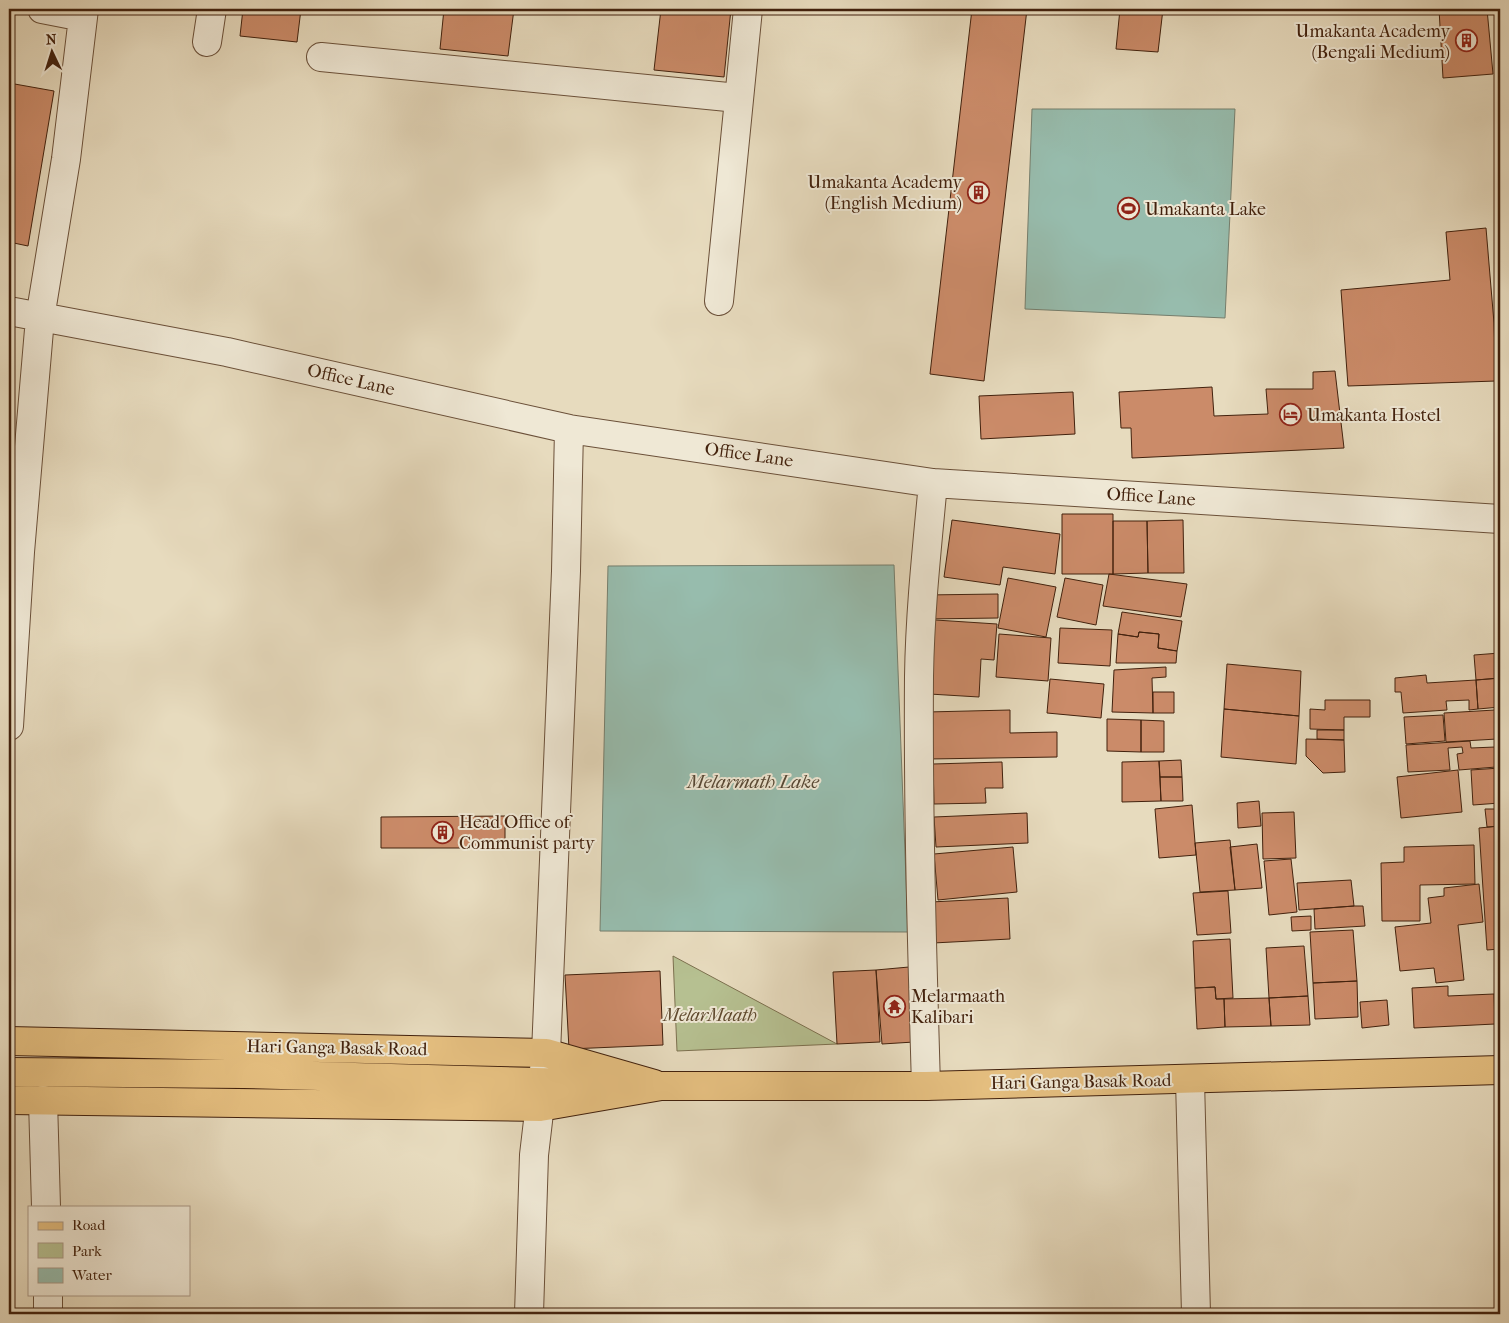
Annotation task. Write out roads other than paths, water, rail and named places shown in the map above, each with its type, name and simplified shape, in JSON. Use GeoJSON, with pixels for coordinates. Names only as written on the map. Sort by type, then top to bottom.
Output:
{"type":"FeatureCollection","features":[{"type":"Feature","properties":{"kind":"main road","name":"Hari Ganga Basak Road"},"geometry":{"type":"LineString","coordinates":[[9,1040],[546,1053],[661,1086],[926,1086],[1500,1070]]}},
{"type":"Feature","properties":{"kind":"main road"},"geometry":{"type":"LineString","coordinates":[[9,1072],[541,1094]]}},
{"type":"Feature","properties":{"kind":"main road"},"geometry":{"type":"LineString","coordinates":[[9,1100],[541,1094],[661,1086]]}},
{"type":"Feature","properties":{"kind":"street"},"geometry":{"type":"LineString","coordinates":[[9,726],[20,552],[40,318],[66,159],[84,13],[42,9]]}},
{"type":"Feature","properties":{"kind":"street"},"geometry":{"type":"LineString","coordinates":[[207,42],[212,9]]}},
{"type":"Feature","properties":{"kind":"street"},"geometry":{"type":"LineString","coordinates":[[719,301],[748,9]]}},
{"type":"Feature","properties":{"kind":"street"},"geometry":{"type":"LineString","coordinates":[[321,57],[738,98]]}},
{"type":"Feature","properties":{"kind":"street","name":"Office Lane"},"geometry":{"type":"LineString","coordinates":[[9,311],[227,352],[569,429],[933,483],[1500,519]]}},
{"type":"Feature","properties":{"kind":"street"},"geometry":{"type":"LineString","coordinates":[[529,1314],[534,1155],[546,1053],[566,571],[569,429]]}},
{"type":"Feature","properties":{"kind":"street"},"geometry":{"type":"LineString","coordinates":[[926,1086],[921,889],[919,675],[925,568],[933,483]]}},
{"type":"Feature","properties":{"kind":"street"},"geometry":{"type":"LineString","coordinates":[[1190,1080],[1196,1314]]}},
{"type":"Feature","properties":{"kind":"street"},"geometry":{"type":"LineString","coordinates":[[43,1100],[46,1206]]}},
{"type":"Feature","properties":{"kind":"street"},"geometry":{"type":"LineString","coordinates":[[48,1296],[48,1314]]}},
{"type":"Feature","properties":{"kind":"water","name":"Umakanta Lake"},"geometry":{"type":"Polygon","coordinates":[[[1032,109],[1235,109],[1225,318],[1025,309],[1032,109]]]}},
{"type":"Feature","properties":{"kind":"water","name":"Melarmath Lake"},"geometry":{"type":"Polygon","coordinates":[[[894,565],[908,932],[600,931],[608,566],[894,565]]]}},
{"type":"Feature","properties":{"kind":"place","name":"Umakanta Academy (Bengali Medium)"},"geometry":{"type":"Point","coordinates":[1466,41]}},
{"type":"Feature","properties":{"kind":"place","name":"Umakanta Academy (English Medium)"},"geometry":{"type":"Point","coordinates":[978,192]}},
{"type":"Feature","properties":{"kind":"place","name":"Umakanta Lake"},"geometry":{"type":"Point","coordinates":[1129,209]}},
{"type":"Feature","properties":{"kind":"place","name":"Umakanta Hostel"},"geometry":{"type":"Point","coordinates":[1291,415]}},
{"type":"Feature","properties":{"kind":"place","name":"Head Office of Communist party"},"geometry":{"type":"Point","coordinates":[443,832]}},
{"type":"Feature","properties":{"kind":"place","name":"Melarmaath Kalibari"},"geometry":{"type":"Point","coordinates":[895,1006]}},
{"type":"Feature","properties":{"kind":"park label","name":"MelarMaath"},"geometry":{"type":"Point","coordinates":[710,1015]}}]}
